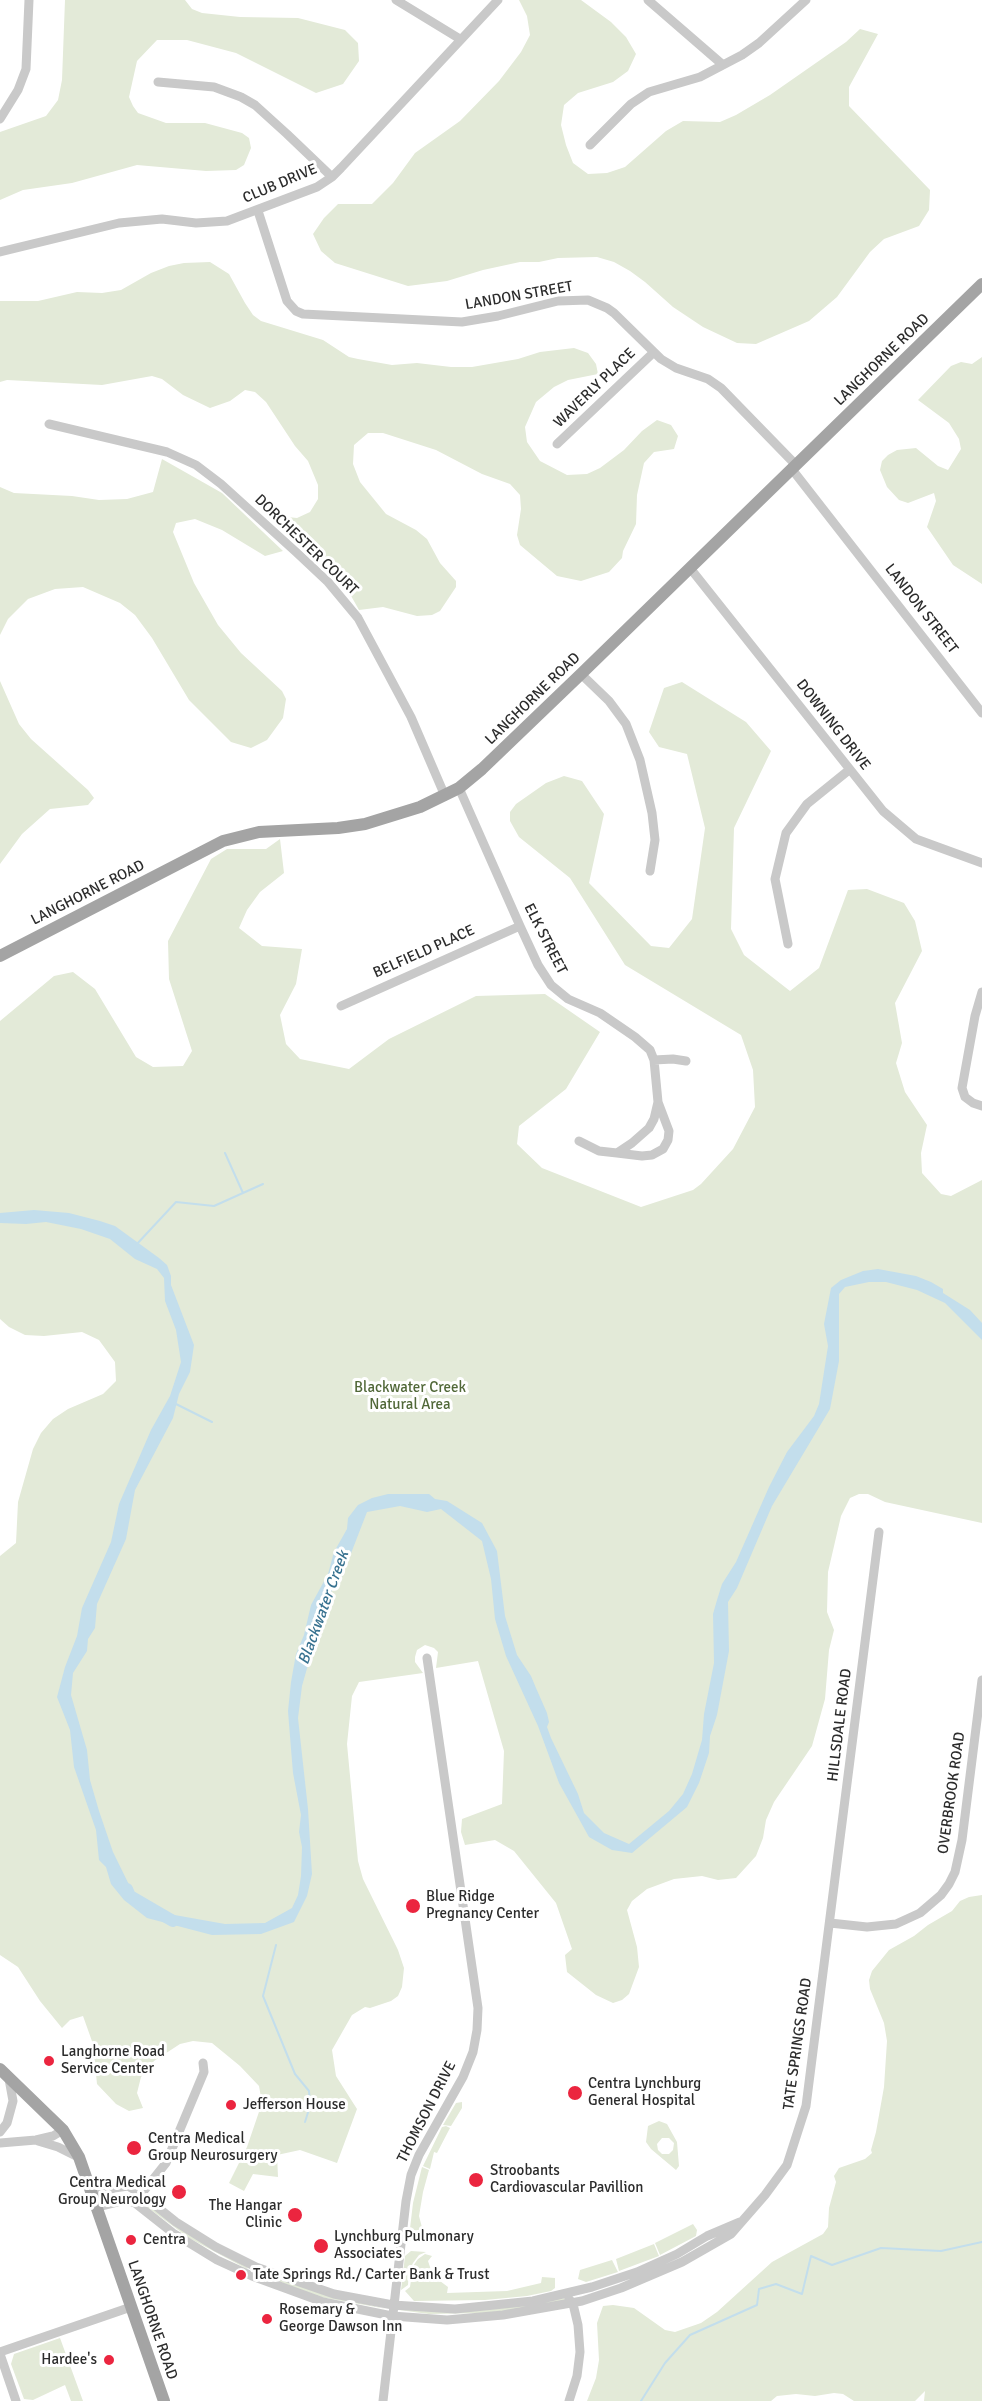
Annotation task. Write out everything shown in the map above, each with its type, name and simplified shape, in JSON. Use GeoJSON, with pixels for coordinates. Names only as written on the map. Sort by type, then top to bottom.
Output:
{"type":"FeatureCollection","features":[{"type":"Feature","properties":{"kind":"main road","name":"LANGHORNE ROAD"},"geometry":{"type":"LineString","coordinates":[[0,956],[224,841],[259,832],[338,828],[365,824],[400,814],[459,788],[482,769],[581,674],[982,284]]}},
{"type":"Feature","properties":{"kind":"main road","name":"LANGHORNE ROAD"},"geometry":{"type":"LineString","coordinates":[[4,2072],[63,2130],[79,2157],[164,2401]]}},
{"type":"Feature","properties":{"kind":"street"},"geometry":{"type":"LineString","coordinates":[[0,118],[18,90],[26,69],[29,0]]}},
{"type":"Feature","properties":{"kind":"street"},"geometry":{"type":"LineString","coordinates":[[396,0],[460,39]]}},
{"type":"Feature","properties":{"kind":"street","name":"CLUB DRIVE"},"geometry":{"type":"LineString","coordinates":[[0,252],[119,223],[162,219],[212,223],[258,211],[317,187],[332,177],[498,0]]}},
{"type":"Feature","properties":{"kind":"street"},"geometry":{"type":"LineString","coordinates":[[648,0],[723,65]]}},
{"type":"Feature","properties":{"kind":"street"},"geometry":{"type":"LineString","coordinates":[[590,145],[631,104],[649,92],[700,77],[723,65],[759,43],[806,0]]}},
{"type":"Feature","properties":{"kind":"street"},"geometry":{"type":"LineString","coordinates":[[158,82],[214,87],[241,97],[255,105],[332,177]]}},
{"type":"Feature","properties":{"kind":"street","name":"LANDON STREET"},"geometry":{"type":"LineString","coordinates":[[258,211],[287,301],[296,311],[303,314],[462,322],[498,316],[558,301],[580,299],[607,308],[653,353],[676,368],[714,382],[793,466],[982,713]]}},
{"type":"Feature","properties":{"kind":"street","name":"WAVERLY PLACE"},"geometry":{"type":"LineString","coordinates":[[557,444],[653,353]]}},
{"type":"Feature","properties":{"kind":"street","name":"DORCHESTER COURT"},"geometry":{"type":"LineString","coordinates":[[50,424],[167,452],[196,465],[221,484],[328,582],[358,618],[411,717],[445,796]]}},
{"type":"Feature","properties":{"kind":"street","name":"DOWNING DRIVE"},"geometry":{"type":"LineString","coordinates":[[690,568],[883,811],[916,839],[982,863]]}},
{"type":"Feature","properties":{"kind":"street"},"geometry":{"type":"LineString","coordinates":[[581,674],[609,701],[626,724],[640,760],[652,813],[655,840],[650,871]]}},
{"type":"Feature","properties":{"kind":"street"},"geometry":{"type":"LineString","coordinates":[[788,944],[775,879],[786,833],[807,804],[849,770]]}},
{"type":"Feature","properties":{"kind":"street","name":"ELK STREET"},"geometry":{"type":"LineString","coordinates":[[459,788],[519,926],[551,986],[568,999],[600,1013],[635,1037],[650,1050],[654,1060]]}},
{"type":"Feature","properties":{"kind":"street","name":"BELFIELD PLACE"},"geometry":{"type":"LineString","coordinates":[[341,1006],[519,926]]}},
{"type":"Feature","properties":{"kind":"street"},"geometry":{"type":"LineString","coordinates":[[982,992],[975,1016],[962,1088],[965,1096],[973,1103],[982,1106]]}},
{"type":"Feature","properties":{"kind":"street"},"geometry":{"type":"LineString","coordinates":[[579,1141],[598,1151],[642,1156],[652,1155],[663,1149],[668,1140],[669,1131],[658,1102],[654,1060],[686,1061]]}},
{"type":"Feature","properties":{"kind":"street"},"geometry":{"type":"LineString","coordinates":[[617,1152],[649,1128],[658,1102]]}},
{"type":"Feature","properties":{"kind":"street","name":"HILLSDALE ROAD"},"geometry":{"type":"LineString","coordinates":[[830,1923],[879,1532]]}},
{"type":"Feature","properties":{"kind":"street","name":"THOMSON DRIVE"},"geometry":{"type":"LineString","coordinates":[[383,2401],[393,2305],[411,2175],[419,2155],[463,2077],[473,2052],[477,2030],[478,2008],[427,1658]]}},
{"type":"Feature","properties":{"kind":"street","name":"OVERBROOK ROAD"},"geometry":{"type":"LineString","coordinates":[[830,1923],[867,1927],[909,1919],[931,1905],[949,1884],[955,1872],[962,1840],[982,1680]]}},
{"type":"Feature","properties":{"kind":"street","name":"TATE SPRINGS ROAD"},"geometry":{"type":"LineString","coordinates":[[135,2203],[173,2233],[217,2260],[252,2276],[323,2302],[392,2316],[475,2319],[573,2304],[621,2288],[682,2262],[731,2234],[765,2195],[787,2165],[806,2106],[830,1923]]}},
{"type":"Feature","properties":{"kind":"street"},"geometry":{"type":"LineString","coordinates":[[96,2202],[126,2200],[135,2203],[166,2163],[204,2072],[203,2063]]}},
{"type":"Feature","properties":{"kind":"street"},"geometry":{"type":"LineString","coordinates":[[0,2132],[7,2123],[13,2101],[4,2072]]}},
{"type":"Feature","properties":{"kind":"street"},"geometry":{"type":"LineString","coordinates":[[0,2143],[36,2140],[53,2136],[63,2130]]}},
{"type":"Feature","properties":{"kind":"street"},"geometry":{"type":"LineString","coordinates":[[36,2140],[58,2146],[79,2157]]}},
{"type":"Feature","properties":{"kind":"street","name":"TATE SPRINGS ROAD"},"geometry":{"type":"LineString","coordinates":[[96,2202],[114,2188],[128,2186],[176,2222],[216,2247],[256,2267],[334,2294],[393,2305],[455,2309],[501,2306],[570,2293],[637,2272],[678,2254],[707,2236],[740,2222]]}},
{"type":"Feature","properties":{"kind":"street"},"geometry":{"type":"LineString","coordinates":[[569,2401],[577,2376],[580,2352],[578,2325],[570,2293]]}},
{"type":"Feature","properties":{"kind":"street"},"geometry":{"type":"LineString","coordinates":[[16,2401],[0,2353],[131,2307]]}},
{"type":"Feature","properties":{"kind":"green space"},"geometry":{"type":"Polygon","coordinates":[[[65,0],[185,0],[192,9],[202,13],[240,17],[298,18],[345,30],[358,43],[359,61],[343,84],[316,93],[236,53],[187,40],[157,40],[137,61],[129,97],[133,106],[138,113],[166,123],[205,123],[242,133],[249,138],[251,148],[244,165],[236,170],[206,171],[137,165],[72,183],[23,190],[0,200],[0,132],[46,116],[58,100],[62,80],[65,0]]]}},
{"type":"Feature","properties":{"kind":"green space"},"geometry":{"type":"Polygon","coordinates":[[[519,0],[581,0],[611,22],[626,37],[636,54],[628,71],[613,82],[578,93],[564,105],[561,125],[566,145],[573,163],[588,174],[607,173],[625,167],[666,131],[683,121],[720,122],[736,115],[770,95],[846,42],[860,29],[878,34],[849,87],[849,106],[930,190],[929,210],[919,226],[884,239],[870,252],[837,297],[809,321],[756,344],[737,343],[703,327],[673,307],[630,271],[614,262],[597,257],[520,262],[447,281],[408,286],[335,263],[321,251],[313,234],[324,218],[338,204],[372,204],[393,183],[415,153],[460,121],[499,81],[521,52],[530,35],[527,16],[519,0]]]}},
{"type":"Feature","properties":{"kind":"green space"},"geometry":{"type":"Polygon","coordinates":[[[210,262],[229,274],[253,315],[261,321],[323,340],[349,357],[392,365],[417,363],[472,367],[518,359],[540,352],[574,348],[588,353],[596,364],[598,374],[568,380],[554,387],[536,402],[525,427],[527,442],[540,461],[567,475],[587,474],[600,468],[624,450],[642,431],[657,420],[671,425],[678,436],[674,449],[654,452],[644,463],[637,495],[636,524],[622,558],[609,572],[581,581],[557,576],[520,545],[517,535],[521,509],[520,495],[510,484],[482,474],[436,450],[383,433],[368,433],[354,445],[353,464],[360,482],[386,514],[416,530],[427,539],[440,563],[456,581],[456,587],[440,611],[432,615],[417,616],[383,607],[359,610],[350,594],[298,540],[274,519],[278,516],[297,518],[310,512],[318,499],[318,485],[308,461],[295,446],[266,402],[255,392],[245,390],[230,401],[210,408],[183,395],[162,379],[152,376],[102,385],[7,380],[0,382],[0,301],[38,301],[77,292],[102,293],[121,290],[169,266],[210,262]]]}},
{"type":"Feature","properties":{"kind":"green space"},"geometry":{"type":"Polygon","coordinates":[[[982,357],[982,584],[953,565],[927,527],[936,501],[934,493],[908,503],[899,500],[887,487],[880,470],[882,461],[888,455],[897,450],[916,448],[938,466],[948,470],[961,449],[959,439],[949,423],[918,400],[951,366],[961,362],[972,364],[982,357]]]}},
{"type":"Feature","properties":{"kind":"green space"},"geometry":{"type":"Polygon","coordinates":[[[162,459],[222,493],[283,551],[265,556],[222,530],[195,519],[176,523],[173,532],[194,583],[218,625],[241,653],[282,691],[286,699],[283,718],[267,740],[251,748],[231,742],[189,700],[152,638],[135,615],[120,603],[83,587],[55,589],[28,599],[8,619],[0,635],[0,487],[14,493],[99,500],[127,499],[153,492],[162,459]]]}},
{"type":"Feature","properties":{"kind":"green space"},"geometry":{"type":"Polygon","coordinates":[[[0,681],[19,724],[31,739],[94,798],[88,805],[50,809],[22,834],[0,864],[0,681]]]}},
{"type":"Feature","properties":{"kind":"green space","name":"Blackwater Creek Natural Area"},"geometry":{"type":"Polygon","coordinates":[[[682,682],[746,722],[771,751],[734,828],[731,929],[744,955],[790,991],[819,968],[848,890],[867,889],[904,903],[915,921],[922,951],[895,1003],[902,1043],[896,1063],[905,1092],[927,1125],[921,1153],[922,1173],[941,1194],[951,1196],[982,1180],[982,1523],[885,1502],[868,1494],[859,1494],[850,1498],[841,1516],[828,1572],[827,1612],[834,1630],[829,1650],[825,1699],[812,1746],[774,1802],[766,1820],[763,1838],[756,1856],[736,1878],[718,1880],[702,1876],[674,1879],[647,1889],[632,1901],[627,1910],[637,1947],[639,1967],[629,1994],[613,2003],[596,1995],[567,1972],[565,1955],[572,1949],[556,1903],[514,1851],[495,1840],[465,1845],[461,1832],[462,1819],[502,1804],[504,1751],[478,1661],[436,1668],[438,1652],[425,1645],[417,1650],[415,1657],[415,1662],[423,1673],[359,1682],[352,1696],[347,1744],[358,1861],[363,1879],[398,1950],[404,1968],[402,1987],[398,1996],[391,2001],[370,2008],[365,2007],[352,2015],[332,2050],[336,2076],[357,2109],[337,2163],[300,2150],[277,2155],[278,2177],[253,2174],[244,2191],[229,2183],[247,2147],[262,2103],[259,2086],[240,2066],[212,2043],[193,2041],[180,2044],[154,2061],[141,2077],[137,2093],[143,2108],[129,2111],[116,2104],[97,2084],[93,2044],[83,2016],[70,2020],[62,2028],[40,2001],[18,1967],[0,1955],[0,1556],[16,1543],[18,1502],[33,1449],[41,1433],[53,1419],[68,1409],[103,1394],[116,1381],[115,1362],[99,1340],[82,1332],[44,1336],[25,1335],[9,1327],[0,1319],[0,1021],[54,976],[73,972],[95,989],[136,1057],[153,1067],[183,1066],[192,1051],[169,979],[168,941],[211,859],[227,849],[266,849],[280,839],[284,873],[260,892],[247,910],[239,928],[262,946],[302,949],[296,984],[280,1015],[286,1044],[300,1059],[349,1069],[389,1039],[476,996],[545,994],[600,1032],[566,1089],[519,1126],[517,1144],[542,1168],[641,1207],[693,1190],[733,1149],[755,1107],[753,1070],[741,1035],[625,965],[570,878],[519,837],[510,821],[510,812],[516,804],[546,783],[564,776],[582,781],[604,814],[589,883],[651,946],[669,948],[692,919],[705,828],[687,754],[659,747],[649,732],[664,688],[682,682]]]}},
{"type":"Feature","properties":{"kind":"green space"},"geometry":{"type":"Polygon","coordinates":[[[982,1895],[982,2401],[924,2401],[925,2391],[915,2401],[854,2401],[843,2394],[834,2393],[815,2396],[796,2394],[777,2396],[771,2401],[587,2401],[596,2378],[599,2360],[597,2323],[603,2306],[634,2308],[665,2330],[675,2332],[701,2323],[717,2312],[772,2262],[823,2234],[828,2227],[829,2208],[836,2182],[834,2176],[839,2168],[865,2159],[872,2153],[876,2132],[884,2087],[887,2041],[884,2023],[870,1989],[869,1980],[872,1971],[889,1950],[952,1911],[960,1901],[982,1895]]]}},
{"type":"Feature","properties":{"kind":"green space"},"geometry":{"type":"Polygon","coordinates":[[[462,2102],[462,2108],[451,2126],[443,2125],[456,2103],[462,2102]]]}},
{"type":"Feature","properties":{"kind":"green space"},"geometry":{"type":"Polygon","coordinates":[[[659,2121],[667,2124],[677,2142],[679,2166],[676,2170],[646,2142],[648,2126],[659,2121]],[[662,2138],[657,2144],[662,2154],[669,2154],[673,2150],[674,2143],[669,2138],[662,2138]]]}},
{"type":"Feature","properties":{"kind":"green space"},"geometry":{"type":"Polygon","coordinates":[[[442,2127],[450,2128],[437,2153],[434,2152],[430,2169],[423,2166],[442,2127]]]}},
{"type":"Feature","properties":{"kind":"green space"},"geometry":{"type":"Polygon","coordinates":[[[422,2167],[429,2170],[419,2216],[426,2243],[411,2241],[409,2237],[413,2203],[422,2167]]]}},
{"type":"Feature","properties":{"kind":"green space"},"geometry":{"type":"Polygon","coordinates":[[[144,2201],[248,2268],[189,2238],[147,2207],[144,2201]]]}},
{"type":"Feature","properties":{"kind":"green space"},"geometry":{"type":"Polygon","coordinates":[[[693,2224],[697,2230],[696,2236],[660,2255],[655,2243],[693,2224]]]}},
{"type":"Feature","properties":{"kind":"green space"},"geometry":{"type":"Polygon","coordinates":[[[654,2244],[659,2256],[619,2271],[616,2259],[654,2244]]]}},
{"type":"Feature","properties":{"kind":"green space"},"geometry":{"type":"Polygon","coordinates":[[[411,2251],[426,2252],[419,2255],[413,2263],[409,2271],[408,2285],[401,2290],[405,2256],[411,2251]]]}},
{"type":"Feature","properties":{"kind":"green space"},"geometry":{"type":"Polygon","coordinates":[[[425,2254],[432,2256],[428,2261],[435,2282],[440,2281],[448,2287],[447,2293],[507,2291],[541,2283],[542,2277],[555,2278],[555,2288],[527,2296],[485,2300],[414,2301],[405,2291],[410,2287],[413,2266],[425,2254]]]}},
{"type":"Feature","properties":{"kind":"green space"},"geometry":{"type":"Polygon","coordinates":[[[612,2260],[618,2272],[586,2282],[578,2279],[580,2270],[612,2260]]]}},
{"type":"Feature","properties":{"kind":"green space"},"geometry":{"type":"Polygon","coordinates":[[[261,2272],[321,2293],[387,2309],[320,2297],[259,2274],[261,2272]]]}},
{"type":"Feature","properties":{"kind":"green space"},"geometry":{"type":"Polygon","coordinates":[[[564,2298],[566,2300],[527,2308],[486,2313],[429,2314],[399,2310],[564,2298]]]}},
{"type":"Feature","properties":{"kind":"green space"},"geometry":{"type":"Polygon","coordinates":[[[60,2338],[83,2401],[71,2401],[65,2385],[33,2400],[24,2399],[11,2364],[14,2354],[60,2338]]]}},
{"type":"Feature","properties":{"kind":"water"},"geometry":{"type":"Polygon","coordinates":[[[34,1210],[69,1213],[115,1226],[159,1258],[167,1265],[171,1285],[194,1345],[190,1372],[179,1394],[173,1418],[135,1490],[126,1539],[97,1604],[95,1628],[88,1639],[87,1651],[73,1673],[71,1695],[87,1750],[90,1780],[113,1852],[138,1903],[151,1914],[169,1914],[225,1924],[265,1923],[292,1908],[298,1895],[302,1847],[299,1832],[301,1815],[293,1773],[288,1711],[291,1682],[296,1654],[304,1635],[311,1605],[328,1574],[334,1552],[347,1529],[348,1518],[358,1505],[388,1494],[429,1494],[435,1499],[447,1501],[482,1523],[497,1551],[505,1616],[517,1655],[531,1676],[547,1713],[549,1722],[547,1727],[551,1738],[578,1794],[584,1813],[604,1833],[629,1844],[669,1811],[683,1794],[692,1774],[702,1740],[704,1714],[714,1663],[713,1614],[717,1600],[722,1584],[736,1562],[787,1452],[814,1416],[819,1404],[828,1346],[824,1324],[831,1288],[841,1280],[863,1271],[878,1269],[916,1276],[943,1289],[943,1293],[970,1310],[982,1323],[982,1340],[945,1303],[917,1290],[886,1282],[869,1282],[845,1287],[839,1294],[839,1361],[830,1409],[772,1506],[737,1588],[728,1602],[729,1651],[717,1715],[710,1736],[709,1753],[699,1783],[687,1807],[632,1853],[612,1850],[589,1837],[559,1783],[538,1726],[506,1656],[495,1619],[491,1579],[482,1541],[441,1509],[427,1512],[400,1506],[367,1512],[338,1587],[333,1586],[321,1632],[316,1637],[302,1686],[298,1718],[308,1809],[312,1874],[307,1896],[294,1922],[261,1934],[212,1935],[147,1918],[124,1900],[111,1884],[106,1867],[99,1860],[96,1830],[74,1767],[70,1730],[57,1697],[77,1636],[82,1608],[111,1542],[119,1504],[151,1430],[170,1396],[181,1362],[176,1330],[165,1301],[164,1278],[157,1269],[135,1259],[110,1239],[81,1229],[46,1222],[0,1223],[0,1213],[34,1210]]]}},
{"type":"Feature","properties":{"kind":"waterway"},"geometry":{"type":"LineString","coordinates":[[225,1153],[243,1193]]}},
{"type":"Feature","properties":{"kind":"waterway"},"geometry":{"type":"LineString","coordinates":[[136,1245],[176,1202],[214,1206],[263,1184]]}},
{"type":"Feature","properties":{"kind":"waterway"},"geometry":{"type":"LineString","coordinates":[[174,1403],[212,1422]]}},
{"type":"Feature","properties":{"kind":"waterway","name":"Blackwater Creek"},"geometry":{"type":"LineString","coordinates":[[127,1889],[130,1896],[173,1921]]}},
{"type":"Feature","properties":{"kind":"waterway"},"geometry":{"type":"LineString","coordinates":[[276,1945],[263,1996],[295,2074],[309,2091],[310,2106],[305,2122]]}},
{"type":"Feature","properties":{"kind":"waterway"},"geometry":{"type":"LineString","coordinates":[[641,2401],[665,2363],[690,2335],[757,2305],[759,2289],[776,2284],[802,2294],[811,2256],[832,2265],[881,2248],[941,2251],[982,2242]]}},
{"type":"Feature","properties":{"kind":"place","name":"Blue Ridge Pregnancy Center"},"geometry":{"type":"Point","coordinates":[413,1906]}},
{"type":"Feature","properties":{"kind":"place","name":"Langhorne Road Service Center"},"geometry":{"type":"Point","coordinates":[49,2061]}},
{"type":"Feature","properties":{"kind":"place","name":"Centra Lynchburg General Hospital"},"geometry":{"type":"Point","coordinates":[575,2093]}},
{"type":"Feature","properties":{"kind":"place","name":"Jefferson House"},"geometry":{"type":"Point","coordinates":[231,2105]}},
{"type":"Feature","properties":{"kind":"place","name":"Centra Medical Group Neurosurgery"},"geometry":{"type":"Point","coordinates":[134,2148]}},
{"type":"Feature","properties":{"kind":"place","name":"Stroobants Cardiovascular Pavillion"},"geometry":{"type":"Point","coordinates":[476,2180]}},
{"type":"Feature","properties":{"kind":"place","name":"Centra Medical Group Neurology"},"geometry":{"type":"Point","coordinates":[179,2192]}},
{"type":"Feature","properties":{"kind":"place","name":"The Hangar Clinic"},"geometry":{"type":"Point","coordinates":[295,2215]}},
{"type":"Feature","properties":{"kind":"place","name":"Centra"},"geometry":{"type":"Point","coordinates":[131,2240]}},
{"type":"Feature","properties":{"kind":"place","name":"Lynchburg Pulmonary Associates"},"geometry":{"type":"Point","coordinates":[321,2246]}},
{"type":"Feature","properties":{"kind":"place","name":"Tate Springs Rd./ Carter Bank & Trust"},"geometry":{"type":"Point","coordinates":[241,2275]}},
{"type":"Feature","properties":{"kind":"place","name":"Rosemary & George Dawson Inn"},"geometry":{"type":"Point","coordinates":[267,2319]}},
{"type":"Feature","properties":{"kind":"place","name":"Hardee's"},"geometry":{"type":"Point","coordinates":[109,2360]}}]}
